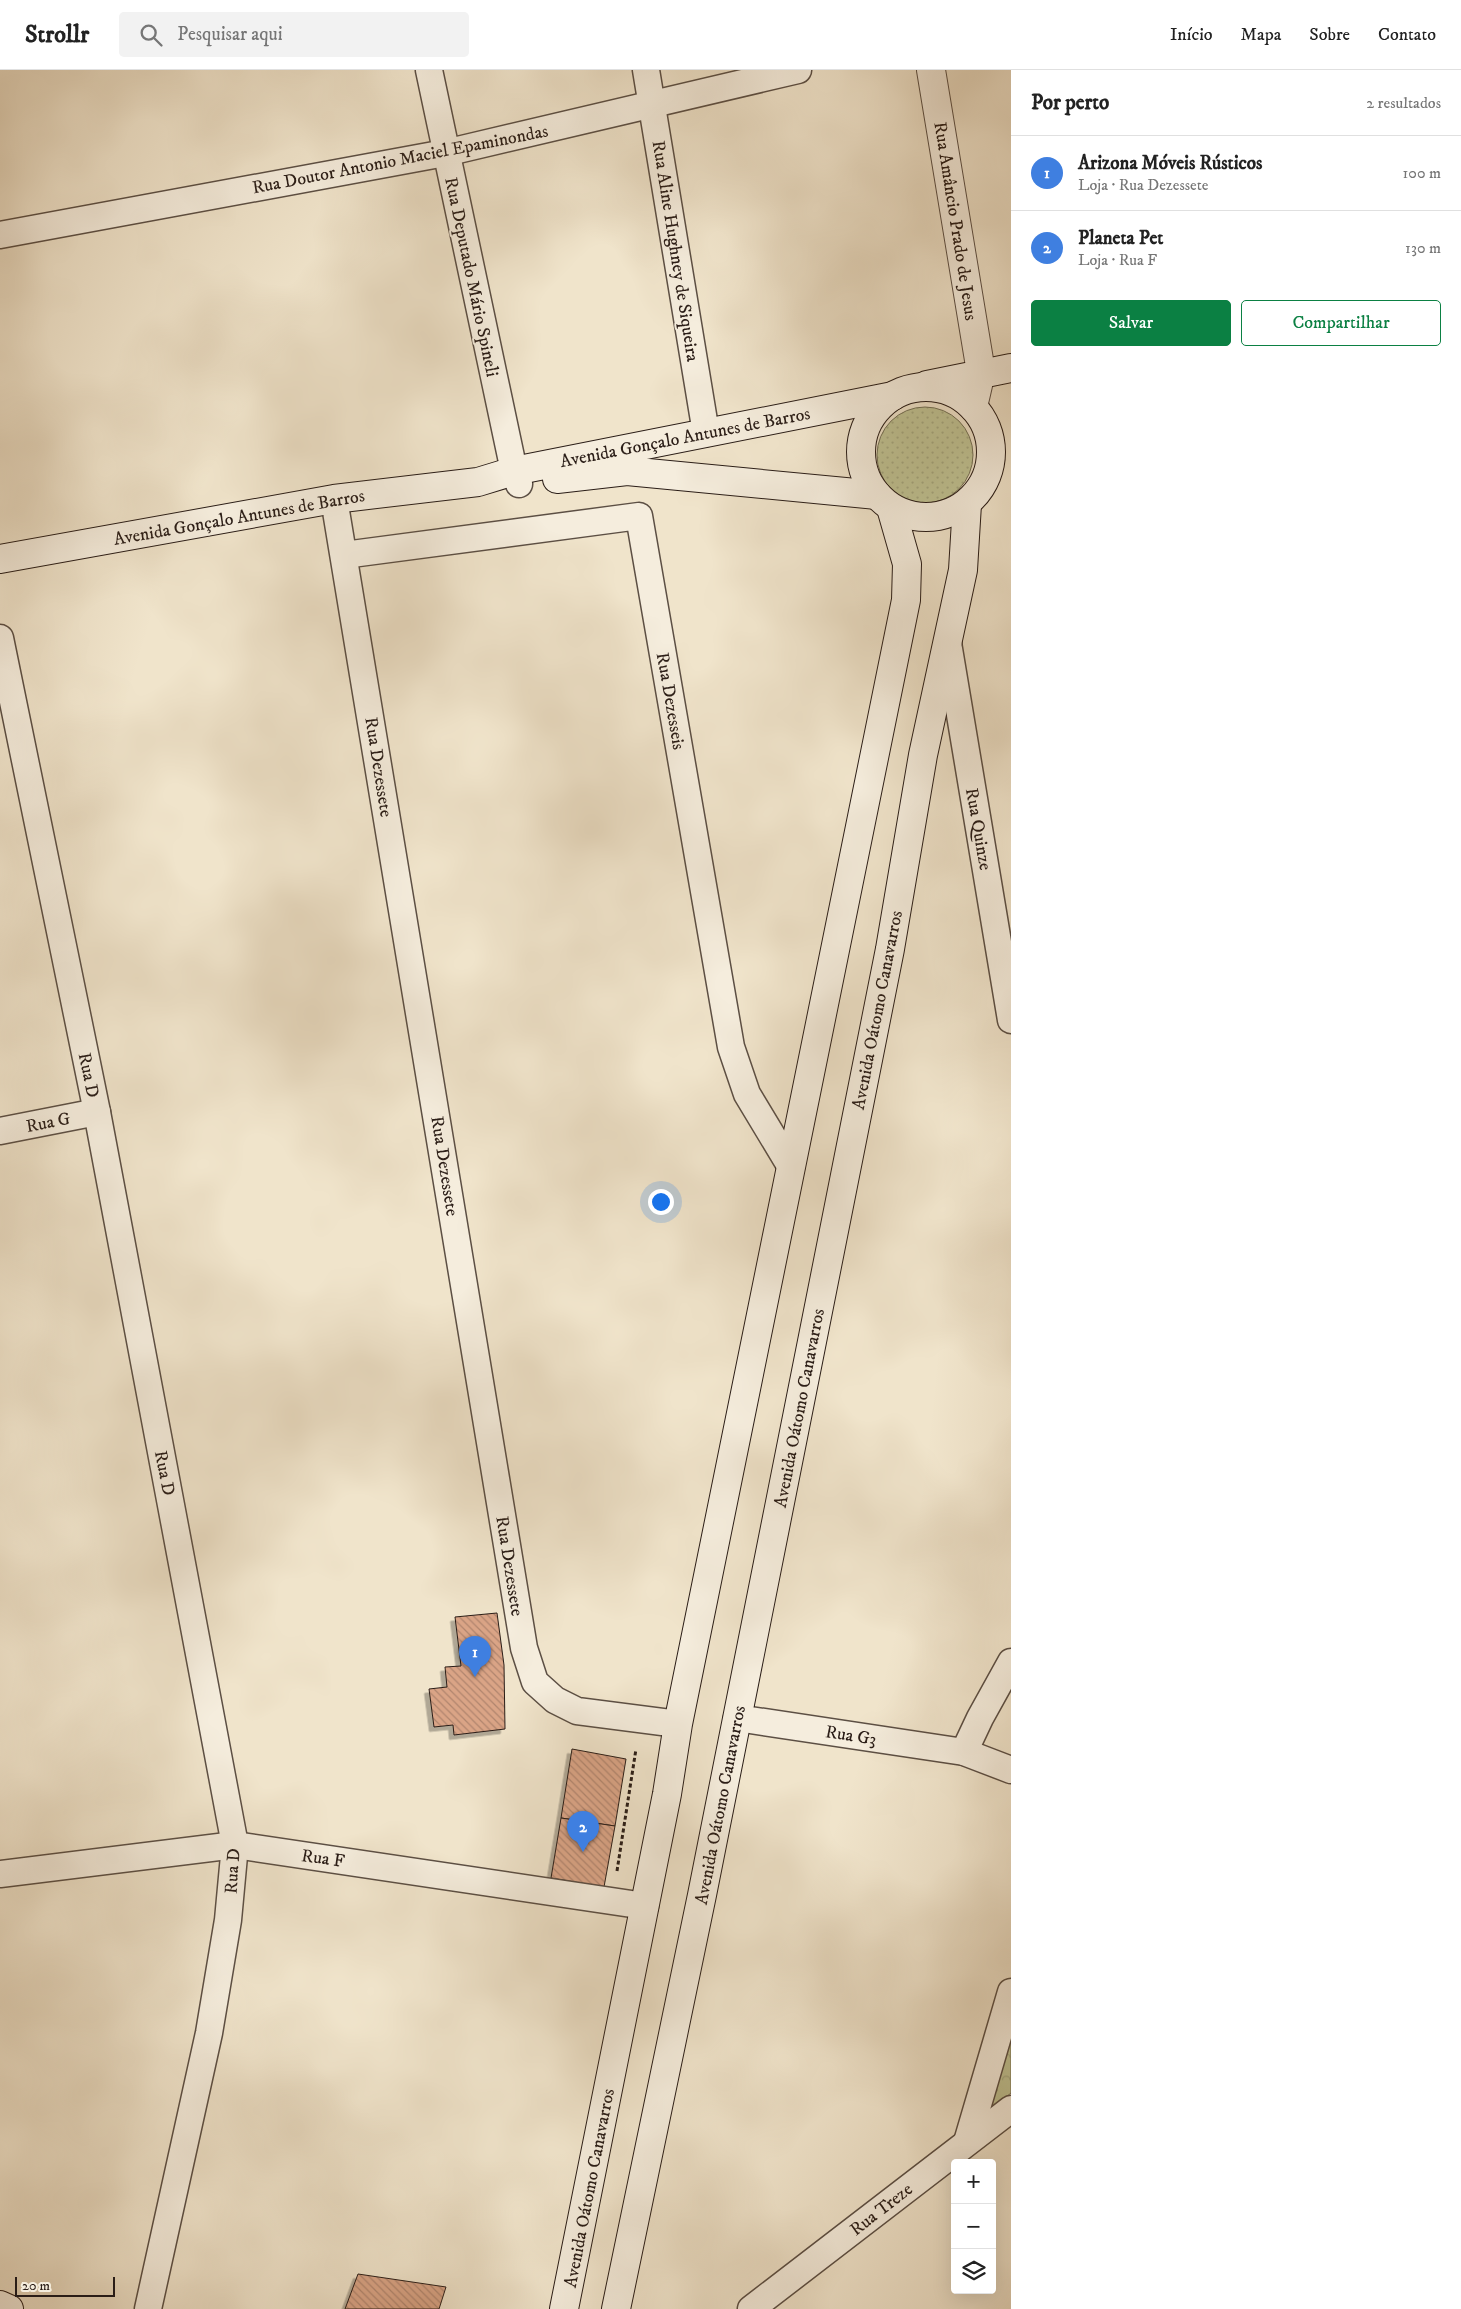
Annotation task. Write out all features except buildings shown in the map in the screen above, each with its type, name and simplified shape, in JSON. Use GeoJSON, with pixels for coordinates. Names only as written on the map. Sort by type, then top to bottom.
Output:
{"type":"FeatureCollection","features":[{"type":"Feature","properties":{"kind":"main road","name":"Rua Amâncio Prado de Jesus"},"geometry":{"type":"LineString","coordinates":[[931,70],[981,372]]}},
{"type":"Feature","properties":{"kind":"main road","name":"Avenida Gonçalo Antunes de Barros"},"geometry":{"type":"LineString","coordinates":[[516,478],[706,433],[902,392],[981,372],[1011,368]]}},
{"type":"Feature","properties":{"kind":"main road"},"geometry":{"type":"LineString","coordinates":[[973,407],[981,372]]}},
{"type":"Feature","properties":{"kind":"main road"},"geometry":{"type":"LineString","coordinates":[[928,387],[960,396],[973,407],[983,420],[993,446],[991,465],[986,480],[978,493],[966,504],[949,514],[930,518],[910,516],[884,501],[866,479],[861,461],[862,442],[867,424],[878,408],[902,392],[928,387]]}},
{"type":"Feature","properties":{"kind":"main road"},"geometry":{"type":"LineString","coordinates":[[991,465],[1011,445]]}},
{"type":"Feature","properties":{"kind":"main road","name":"Avenida Gonçalo Antunes de Barros"},"geometry":{"type":"LineString","coordinates":[[0,559],[334,499],[516,478],[627,471],[884,501]]}},
{"type":"Feature","properties":{"kind":"main road","name":"Avenida Oátomo Canavarros"},"geometry":{"type":"LineString","coordinates":[[564,2309],[667,1794],[678,1724],[906,600],[906,564],[884,501]]}},
{"type":"Feature","properties":{"kind":"main road","name":"Avenida Oátomo Canavarros"},"geometry":{"type":"LineString","coordinates":[[616,2309],[737,1718],[890,949],[923,755],[963,570],[966,504]]}},
{"type":"Feature","properties":{"kind":"main road"},"geometry":{"type":"LineString","coordinates":[[0,2305],[9,2309]]}},
{"type":"Feature","properties":{"kind":"street","name":"Rua Deputado Mário Spineli"},"geometry":{"type":"LineString","coordinates":[[429,70],[445,153],[516,478]]}},
{"type":"Feature","properties":{"kind":"street","name":"Rua Aline Hughney de Siqueira"},"geometry":{"type":"LineString","coordinates":[[646,70],[706,433]]}},
{"type":"Feature","properties":{"kind":"street","name":"Rua Doutor Antonio Maciel Epaminondas"},"geometry":{"type":"LineString","coordinates":[[0,235],[445,153],[798,70]]}},
{"type":"Feature","properties":{"kind":"street","name":"Rua Dezessete"},"geometry":{"type":"LineString","coordinates":[[334,499],[524,1648],[535,1682],[555,1700],[576,1711],[678,1724]]}},
{"type":"Feature","properties":{"kind":"street","name":"Rua Dezesseis"},"geometry":{"type":"LineString","coordinates":[[344,555],[639,516],[731,1047],[747,1094],[791,1167]]}},
{"type":"Feature","properties":{"kind":"street","name":"Rua D"},"geometry":{"type":"LineString","coordinates":[[0,638],[97,1112],[235,1845],[228,1920],[210,2025],[148,2309]]}},
{"type":"Feature","properties":{"kind":"street","name":"Rua Quinze"},"geometry":{"type":"LineString","coordinates":[[947,639],[1011,1020]]}},
{"type":"Feature","properties":{"kind":"street","name":"Rua G"},"geometry":{"type":"LineString","coordinates":[[0,1131],[97,1112]]}},
{"type":"Feature","properties":{"kind":"street"},"geometry":{"type":"LineString","coordinates":[[964,1752],[980,1718],[1011,1662]]}},
{"type":"Feature","properties":{"kind":"street","name":"Rua G3"},"geometry":{"type":"LineString","coordinates":[[737,1718],[964,1752],[1011,1770]]}},
{"type":"Feature","properties":{"kind":"street","name":"Rua F"},"geometry":{"type":"LineString","coordinates":[[0,1874],[235,1845],[645,1906]]}},
{"type":"Feature","properties":{"kind":"street"},"geometry":{"type":"LineString","coordinates":[[967,2142],[1011,1992]]}},
{"type":"Feature","properties":{"kind":"street","name":"Rua Treze"},"geometry":{"type":"LineString","coordinates":[[751,2309],[1011,2109]]}},
{"type":"Feature","properties":{"kind":"path"},"geometry":{"type":"LineString","coordinates":[[612,1901],[641,1719]]}},
{"type":"Feature","properties":{"kind":"green space"},"geometry":{"type":"Polygon","coordinates":[[[916,407],[934,407],[952,415],[965,428],[973,446],[970,474],[952,495],[934,503],[916,503],[898,495],[885,482],[877,464],[877,446],[885,428],[898,415],[916,407]]]}},
{"type":"Feature","properties":{"kind":"green space"},"geometry":{"type":"Polygon","coordinates":[[[1011,2027],[1011,2093],[987,2112],[1011,2027]]]}},
{"type":"Feature","properties":{"kind":"place","name":"Arizona Móveis Rústicos"},"geometry":{"type":"Point","coordinates":[475,1677]}},
{"type":"Feature","properties":{"kind":"place","name":"Planeta Pet"},"geometry":{"type":"Point","coordinates":[583,1852]}}]}
